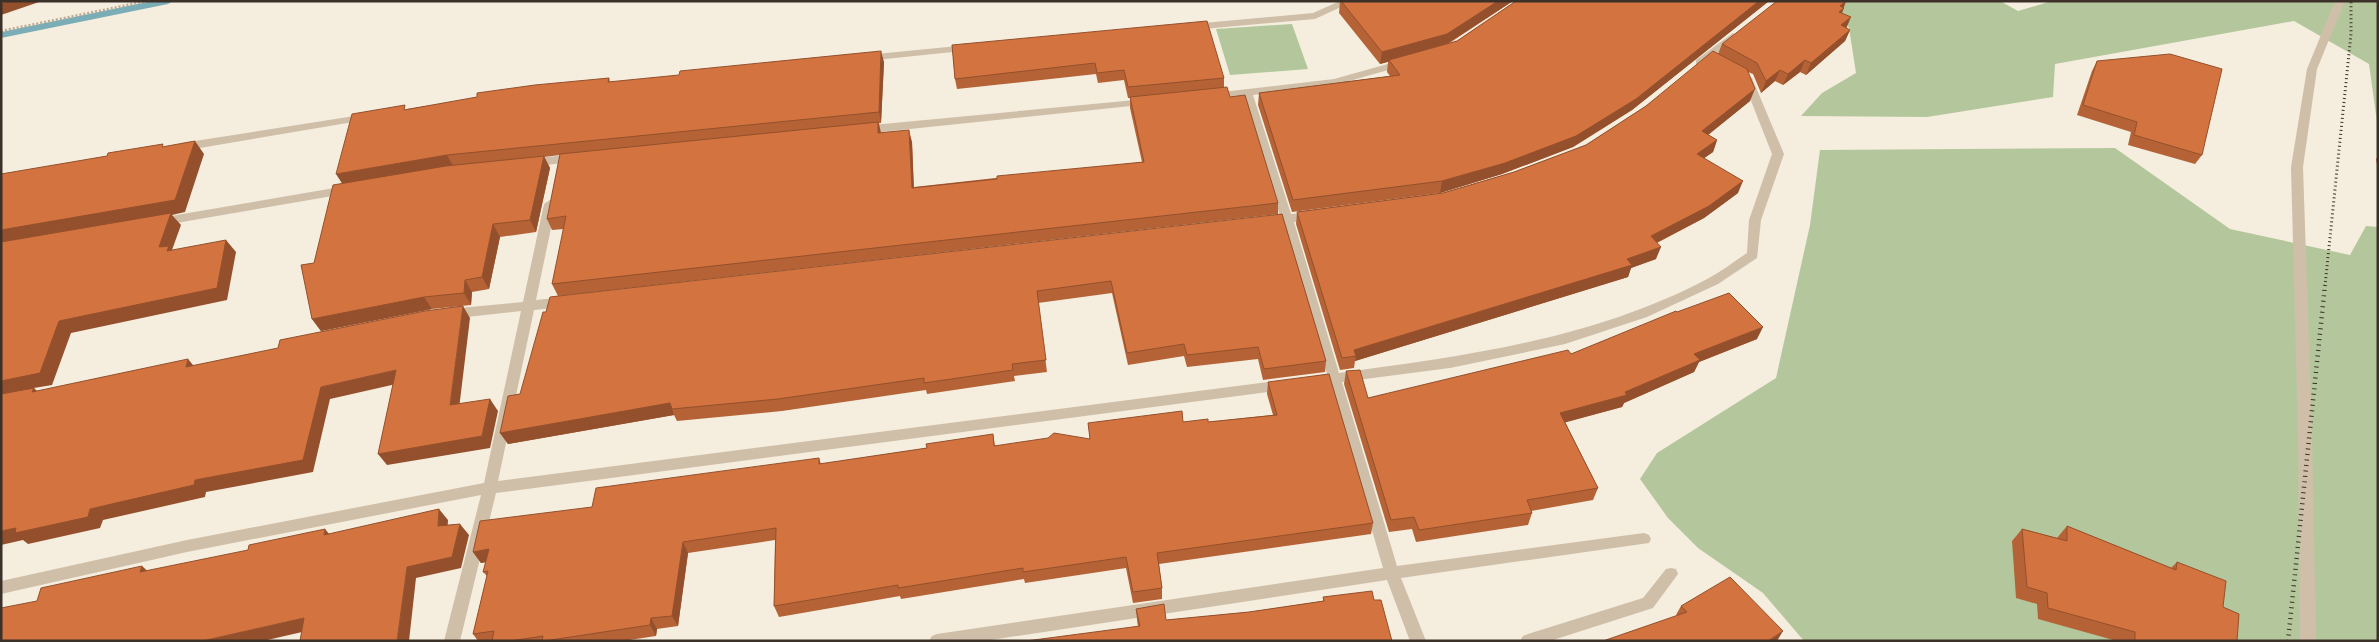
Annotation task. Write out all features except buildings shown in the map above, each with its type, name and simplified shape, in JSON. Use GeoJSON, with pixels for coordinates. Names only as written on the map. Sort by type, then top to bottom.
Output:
{"type":"FeatureCollection","features":[{"type":"Feature","properties":{"kind":"street"},"geometry":{"type":"LineString","coordinates":[[1182,28],[1315,16],[1349,1]]}},
{"type":"Feature","properties":{"kind":"street"},"geometry":{"type":"LineString","coordinates":[[2308,641],[2305,433],[2297,167],[2312,69],[2340,1]]}},
{"type":"Feature","properties":{"kind":"street"},"geometry":{"type":"LineString","coordinates":[[1693,68],[1743,29]]}},
{"type":"Feature","properties":{"kind":"street"},"geometry":{"type":"LineString","coordinates":[[852,60],[979,47]]}},
{"type":"Feature","properties":{"kind":"street"},"geometry":{"type":"LineString","coordinates":[[1,588],[187,546],[490,488],[1450,364],[1565,340],[1642,314],[1714,281],[1753,255],[1755,220],[1778,154],[1748,78],[1707,56]]}},
{"type":"Feature","properties":{"kind":"street"},"geometry":{"type":"LineString","coordinates":[[1198,97],[1335,82],[1412,60]]}},
{"type":"Feature","properties":{"kind":"street"},"geometry":{"type":"LineString","coordinates":[[1246,92],[1287,220],[1392,573],[1418,641]]}},
{"type":"Feature","properties":{"kind":"street"},"geometry":{"type":"LineString","coordinates":[[854,131],[1158,101]]}},
{"type":"Feature","properties":{"kind":"street"},"geometry":{"type":"LineString","coordinates":[[171,149],[381,115]]}},
{"type":"Feature","properties":{"kind":"street"},"geometry":{"type":"LineString","coordinates":[[521,164],[558,164],[589,157]]}},
{"type":"Feature","properties":{"kind":"street"},"geometry":{"type":"LineString","coordinates":[[146,224],[357,188]]}},
{"type":"Feature","properties":{"kind":"street"},"geometry":{"type":"LineString","coordinates":[[452,641],[490,488],[553,189]]}},
{"type":"Feature","properties":{"kind":"street"},"geometry":{"type":"LineString","coordinates":[[1257,223],[1323,215]]}},
{"type":"Feature","properties":{"kind":"street"},"geometry":{"type":"LineString","coordinates":[[432,316],[577,300]]}},
{"type":"Feature","properties":{"kind":"street"},"geometry":{"type":"LineString","coordinates":[[937,641],[1013,635],[1392,573],[1644,539]]}},
{"type":"Feature","properties":{"kind":"street"},"geometry":{"type":"LineString","coordinates":[[1528,641],[1648,603],[1671,574]]}},
{"type":"Feature","properties":{"kind":"path"},"geometry":{"type":"LineString","coordinates":[[1,31],[147,1]]}},
{"type":"Feature","properties":{"kind":"green space"},"geometry":{"type":"Polygon","coordinates":[[[1835,1],[2000,1],[2018,11],[2052,1],[2378,1],[2378,129],[2369,64],[2294,21],[2055,64],[2053,97],[1927,117],[1801,116],[1822,93],[1856,73],[1849,28],[1835,1]]]}},
{"type":"Feature","properties":{"kind":"green space"},"geometry":{"type":"Polygon","coordinates":[[[1292,24],[1308,69],[1230,75],[1216,29],[1292,24]]]}},
{"type":"Feature","properties":{"kind":"green space"},"geometry":{"type":"Polygon","coordinates":[[[2115,148],[2230,229],[2350,255],[2366,226],[2378,227],[2378,641],[1804,641],[1763,593],[1698,548],[1668,518],[1640,479],[1657,453],[1776,378],[1810,225],[1820,150],[2115,148]]]}},
{"type":"Feature","properties":{"kind":"waterway"},"geometry":{"type":"LineString","coordinates":[[1,35],[168,1]]}},
{"type":"Feature","properties":{"kind":"railway"},"geometry":{"type":"LineString","coordinates":[[2325,286],[2351,34],[2351,1]]}},
{"type":"Feature","properties":{"kind":"railway"},"geometry":{"type":"LineString","coordinates":[[2288,641],[2325,285]]}}]}
